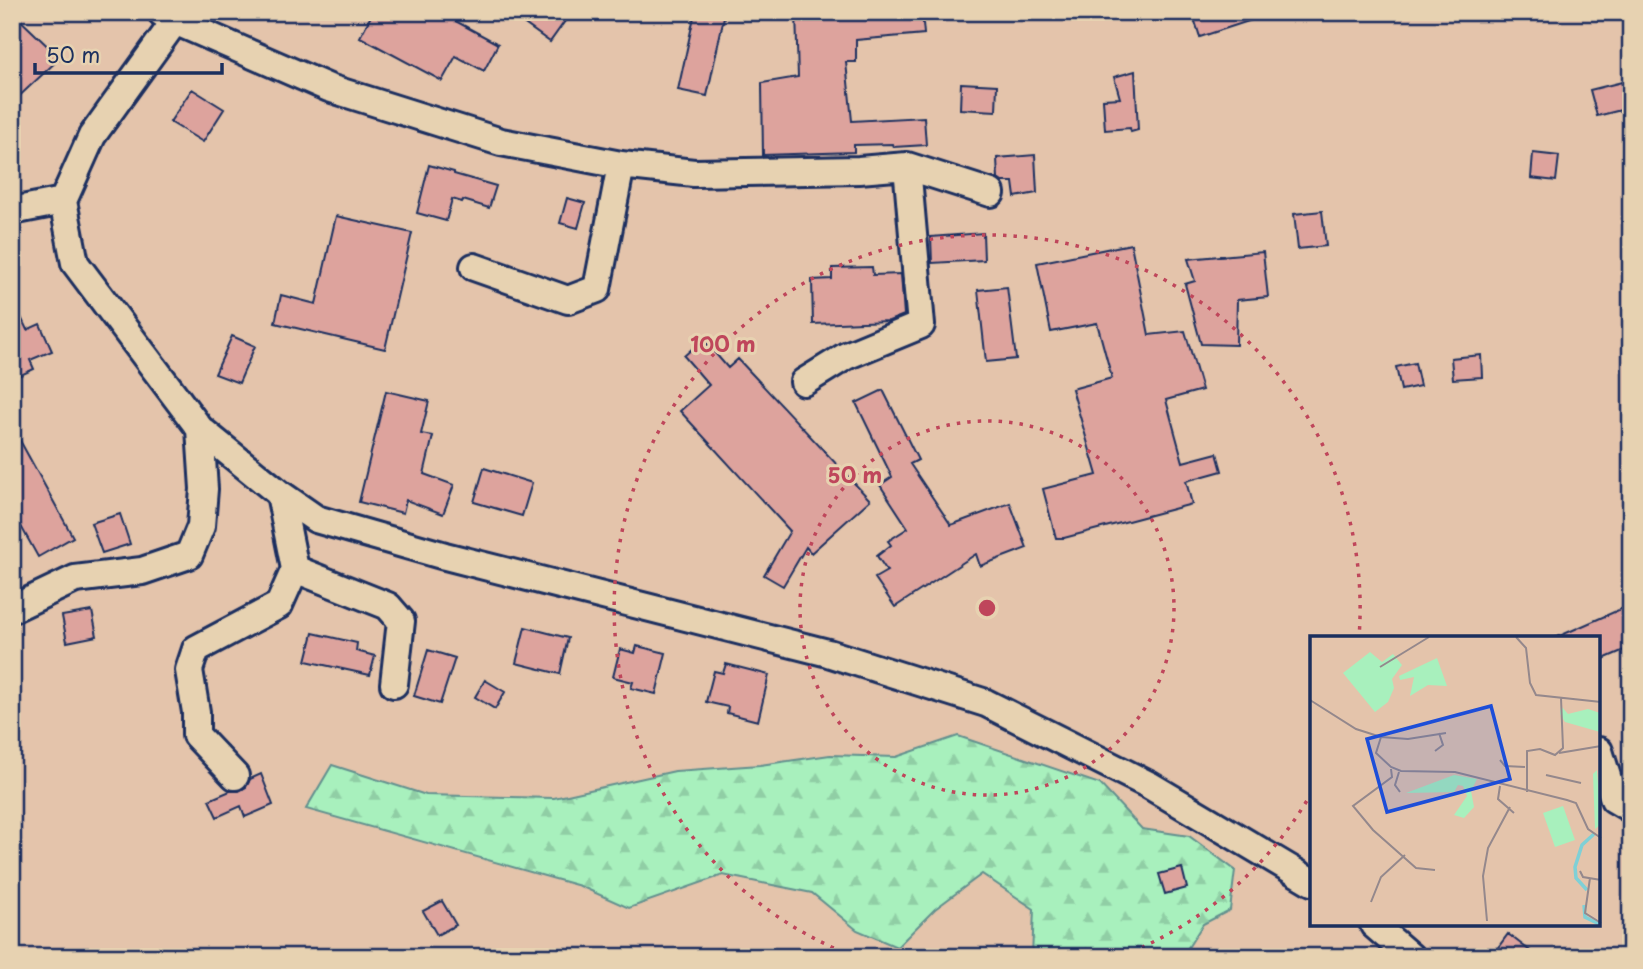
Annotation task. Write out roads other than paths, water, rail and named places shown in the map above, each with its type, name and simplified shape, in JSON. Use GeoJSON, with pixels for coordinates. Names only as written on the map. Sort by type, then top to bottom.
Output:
{"type":"FeatureCollection","features":[{"type":"Feature","properties":{"kind":"street"},"geometry":{"type":"LineString","coordinates":[[991,193],[907,166],[859,170],[694,173],[621,165],[502,142],[329,89],[168,17],[92,136],[63,201],[75,263],[200,429],[280,494],[316,519],[445,556],[828,653],[986,703],[1149,785],[1310,881]]}},
{"type":"Feature","properties":{"kind":"street"},"geometry":{"type":"LineString","coordinates":[[474,267],[568,300],[597,289],[621,165]]}},
{"type":"Feature","properties":{"kind":"street"},"geometry":{"type":"LineString","coordinates":[[804,382],[846,356],[921,325],[907,166]]}},
{"type":"Feature","properties":{"kind":"street"},"geometry":{"type":"LineString","coordinates":[[12,211],[63,201]]}},
{"type":"Feature","properties":{"kind":"street"},"geometry":{"type":"LineString","coordinates":[[12,609],[75,579],[142,571],[189,555],[201,526],[204,489],[200,429]]}},
{"type":"Feature","properties":{"kind":"street"},"geometry":{"type":"LineString","coordinates":[[235,776],[197,735],[189,670],[196,649],[279,605],[295,569],[280,494]]}},
{"type":"Feature","properties":{"kind":"street"},"geometry":{"type":"LineString","coordinates":[[295,569],[388,606],[401,621],[394,684]]}},
{"type":"Feature","properties":{"kind":"street"},"geometry":{"type":"LineString","coordinates":[[1601,757],[1614,799],[1631,809]]}},
{"type":"Feature","properties":{"kind":"street"},"geometry":{"type":"LineString","coordinates":[[1376,927],[1411,957]]}}]}
